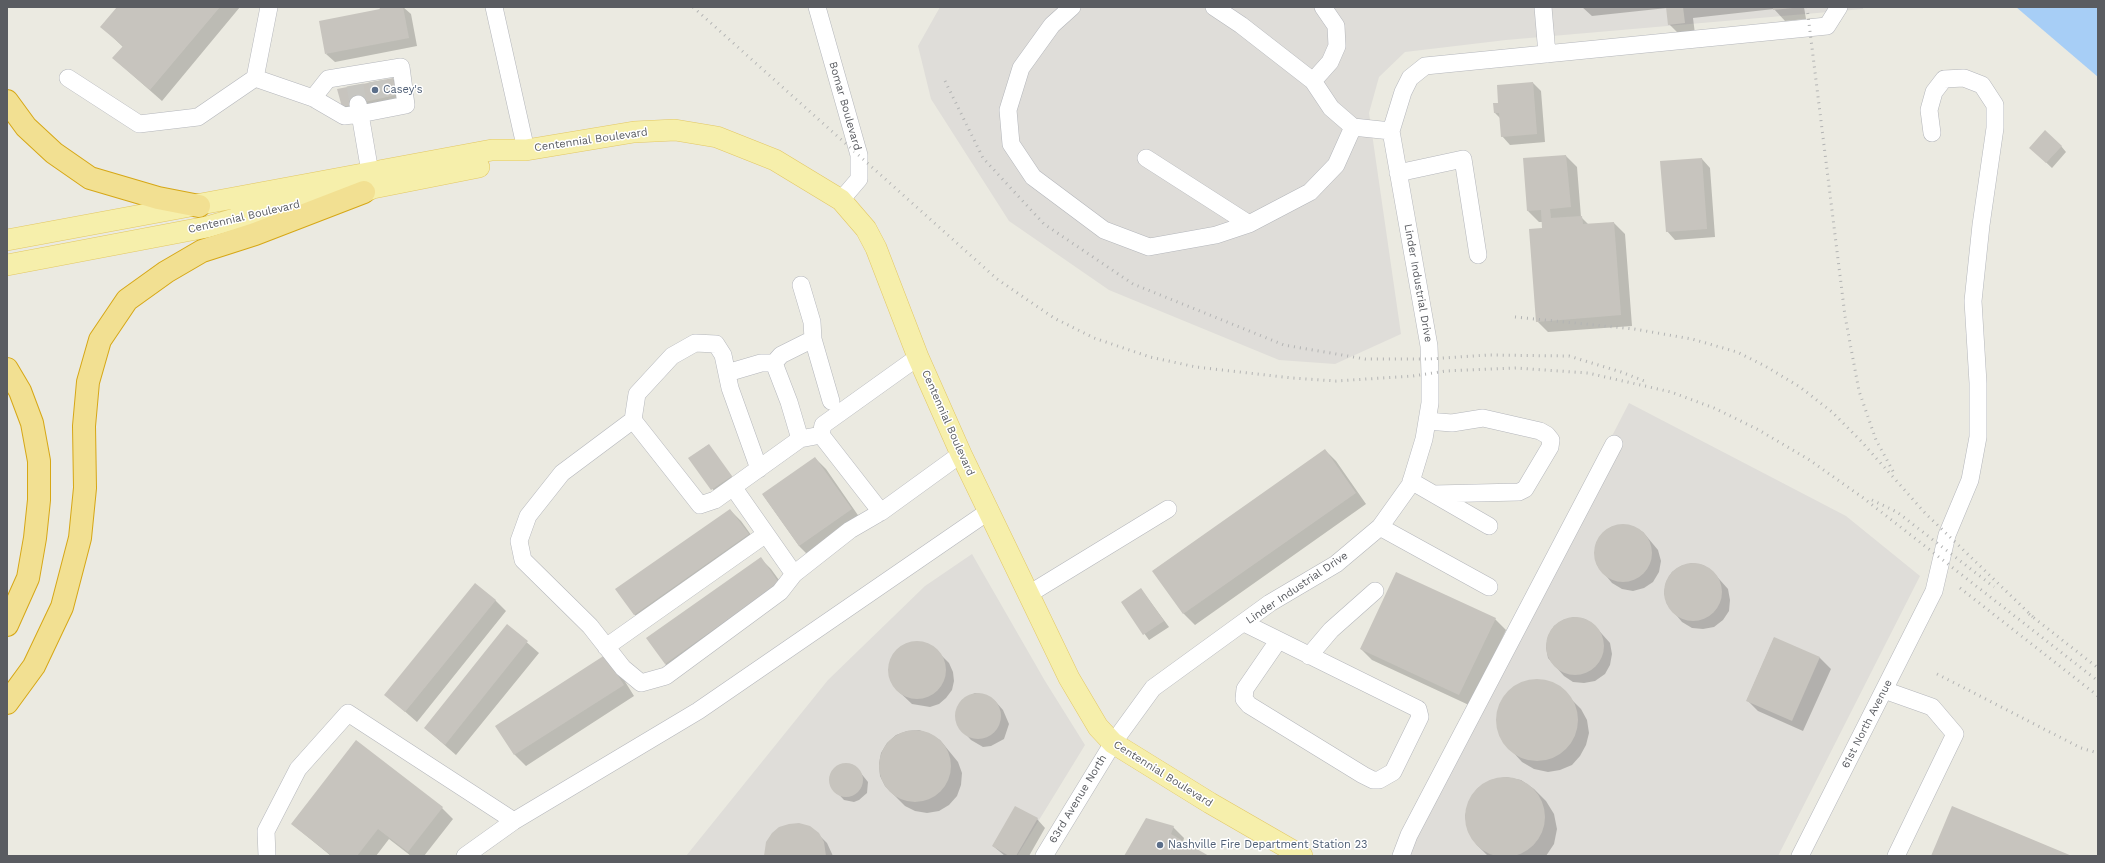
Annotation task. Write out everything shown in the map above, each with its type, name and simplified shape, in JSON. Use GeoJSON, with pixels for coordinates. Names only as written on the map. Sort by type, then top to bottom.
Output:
{"type":"FeatureCollection","features":[{"type":"Feature","properties":{"kind":"highway"},"geometry":{"type":"LineString","coordinates":[[7,101],[26,127],[54,153],[90,178],[158,198],[199,206]]}},
{"type":"Feature","properties":{"kind":"highway"},"geometry":{"type":"LineString","coordinates":[[7,703],[34,666],[62,607],[80,538],[85,488],[84,426],[88,382],[100,340],[127,300],[166,272],[202,251],[255,234],[369,185]]}},
{"type":"Feature","properties":{"kind":"highway"},"geometry":{"type":"LineString","coordinates":[[7,369],[20,391],[32,423],[39,461],[39,500],[35,538],[28,578],[7,625]]}},
{"type":"Feature","properties":{"kind":"main road","name":"Centennial Boulevard"},"geometry":{"type":"LineString","coordinates":[[7,266],[207,227],[272,208],[369,185],[492,150],[526,150],[634,132],[675,130],[717,137],[775,160],[841,200],[866,230],[876,248],[918,357],[962,454],[1069,678],[1098,727],[1113,743],[1210,803],[1302,856]]}},
{"type":"Feature","properties":{"kind":"main road","name":"Centennial Boulevard"},"geometry":{"type":"LineString","coordinates":[[7,240],[199,206],[369,185]]}},
{"type":"Feature","properties":{"kind":"street"},"geometry":{"type":"LineString","coordinates":[[68,78],[139,124],[198,117],[255,78],[269,7]]}},
{"type":"Feature","properties":{"kind":"street"},"geometry":{"type":"LineString","coordinates":[[494,7],[526,150]]}},
{"type":"Feature","properties":{"kind":"street","name":"Bomar Boulevard"},"geometry":{"type":"LineString","coordinates":[[817,7],[859,155],[859,179],[841,200]]}},
{"type":"Feature","properties":{"kind":"street"},"geometry":{"type":"LineString","coordinates":[[1072,7],[1052,25],[1021,68],[1008,110],[1011,144],[1033,177],[1104,230],[1149,247],[1216,235],[1249,224],[1310,192],[1336,165],[1353,127]]}},
{"type":"Feature","properties":{"kind":"street"},"geometry":{"type":"LineString","coordinates":[[1214,7],[1241,25],[1312,81],[1331,108],[1353,127],[1391,130]]}},
{"type":"Feature","properties":{"kind":"street"},"geometry":{"type":"LineString","coordinates":[[1312,81],[1330,62],[1337,46],[1336,26],[1323,7]]}},
{"type":"Feature","properties":{"kind":"street"},"geometry":{"type":"LineString","coordinates":[[1543,7],[1547,54]]}},
{"type":"Feature","properties":{"kind":"street","name":"Linder Industrial Drive"},"geometry":{"type":"LineString","coordinates":[[1113,743],[1153,688],[1270,603],[1336,564],[1380,527],[1411,481],[1424,439],[1430,403],[1429,346],[1391,130],[1403,92],[1410,78],[1425,66],[1827,26],[1839,7]]}},
{"type":"Feature","properties":{"kind":"street"},"geometry":{"type":"LineString","coordinates":[[255,78],[313,98],[344,116],[359,109],[380,104],[406,105],[400,67],[376,76],[353,80],[328,80],[313,98]]}},
{"type":"Feature","properties":{"kind":"street","name":"61st North Avenue"},"geometry":{"type":"LineString","coordinates":[[1800,856],[1934,591],[1947,535],[1970,480],[1978,437],[1978,383],[1973,301],[1981,225],[1995,128],[1995,105],[1982,84],[1964,78],[1944,79],[1934,92],[1929,110],[1932,133]]}},
{"type":"Feature","properties":{"kind":"street"},"geometry":{"type":"LineString","coordinates":[[359,109],[369,185]]}},
{"type":"Feature","properties":{"kind":"street"},"geometry":{"type":"LineString","coordinates":[[1146,158],[1249,224]]}},
{"type":"Feature","properties":{"kind":"street"},"geometry":{"type":"LineString","coordinates":[[1398,173],[1463,159],[1478,255]]}},
{"type":"Feature","properties":{"kind":"street"},"geometry":{"type":"LineString","coordinates":[[801,285],[812,322],[813,339],[831,401]]}},
{"type":"Feature","properties":{"kind":"street"},"geometry":{"type":"LineString","coordinates":[[726,373],[761,364],[774,363],[781,355],[813,339]]}},
{"type":"Feature","properties":{"kind":"street"},"geometry":{"type":"LineString","coordinates":[[759,469],[726,373],[723,355],[716,344],[694,343],[672,356],[637,394],[633,420],[562,473],[528,516],[518,541],[523,560],[590,626],[622,668],[641,683],[666,676],[780,592],[794,574],[850,530],[881,512],[962,454]]}},
{"type":"Feature","properties":{"kind":"street"},"geometry":{"type":"LineString","coordinates":[[881,512],[821,435],[823,425],[918,357]]}},
{"type":"Feature","properties":{"kind":"street"},"geometry":{"type":"LineString","coordinates":[[774,363],[789,402],[800,439]]}},
{"type":"Feature","properties":{"kind":"street"},"geometry":{"type":"LineString","coordinates":[[1427,421],[1452,423],[1483,418],[1540,431],[1547,435],[1551,440],[1550,447],[1525,488],[1519,492],[1434,494]]}},
{"type":"Feature","properties":{"kind":"street"},"geometry":{"type":"LineString","coordinates":[[633,420],[700,505],[715,500],[800,439],[821,435]]}},
{"type":"Feature","properties":{"kind":"street"},"geometry":{"type":"LineString","coordinates":[[1401,856],[1409,835],[1614,444]]}},
{"type":"Feature","properties":{"kind":"street"},"geometry":{"type":"LineString","coordinates":[[1411,481],[1489,526]]}},
{"type":"Feature","properties":{"kind":"street"},"geometry":{"type":"LineString","coordinates":[[733,487],[794,574]]}},
{"type":"Feature","properties":{"kind":"street"},"geometry":{"type":"LineString","coordinates":[[1029,594],[1168,509]]}},
{"type":"Feature","properties":{"kind":"street"},"geometry":{"type":"LineString","coordinates":[[465,856],[514,821],[698,711],[989,511]]}},
{"type":"Feature","properties":{"kind":"street"},"geometry":{"type":"LineString","coordinates":[[1380,527],[1489,587]]}},
{"type":"Feature","properties":{"kind":"street"},"geometry":{"type":"LineString","coordinates":[[606,647],[766,534]]}},
{"type":"Feature","properties":{"kind":"street"},"geometry":{"type":"LineString","coordinates":[[1309,656],[1331,630],[1374,591]]}},
{"type":"Feature","properties":{"kind":"street"},"geometry":{"type":"LineString","coordinates":[[1244,623],[1420,711],[1420,717],[1409,742],[1393,772],[1389,776],[1373,780],[1363,775],[1249,704],[1244,699],[1245,689],[1278,641]]}},
{"type":"Feature","properties":{"kind":"street"},"geometry":{"type":"LineString","coordinates":[[1884,690],[1932,707],[1955,734],[1896,856]]}},
{"type":"Feature","properties":{"kind":"street"},"geometry":{"type":"LineString","coordinates":[[267,856],[266,831],[298,769],[348,713],[514,821]]}},
{"type":"Feature","properties":{"kind":"street","name":"63rd Avenue North"},"geometry":{"type":"LineString","coordinates":[[1044,856],[1113,743]]}},
{"type":"Feature","properties":{"kind":"shaded area"},"geometry":{"type":"Polygon","coordinates":[[[940,7],[1863,7],[1863,9],[1506,40],[1405,52],[1379,77],[1369,113],[1401,334],[1335,364],[1279,360],[1109,290],[1009,221],[931,99],[918,46],[940,7]]]}},
{"type":"Feature","properties":{"kind":"shaded area"},"geometry":{"type":"Polygon","coordinates":[[[1629,403],[1846,516],[1920,576],[1778,856],[1395,856],[1629,403]]]}},
{"type":"Feature","properties":{"kind":"shaded area"},"geometry":{"type":"Polygon","coordinates":[[[972,554],[1045,681],[1085,745],[1017,856],[686,856],[828,680],[925,586],[972,554]]]}},
{"type":"Feature","properties":{"kind":"water"},"geometry":{"type":"Polygon","coordinates":[[[2016,7],[2098,7],[2098,77],[2016,7]]]}},
{"type":"Feature","properties":{"kind":"building"},"geometry":{"type":"Polygon","coordinates":[[[117,7],[220,7],[150,90],[112,58],[123,46],[100,27],[117,7]]]}},
{"type":"Feature","properties":{"kind":"building"},"geometry":{"type":"Polygon","coordinates":[[[379,7],[403,7],[409,38],[325,54],[319,21],[380,9],[379,7]]]}},
{"type":"Feature","properties":{"kind":"building"},"geometry":{"type":"Polygon","coordinates":[[[1666,7],[1683,7],[1685,23],[1668,25],[1666,7]]]}},
{"type":"Feature","properties":{"kind":"building"},"geometry":{"type":"Polygon","coordinates":[[[1773,7],[1793,7],[1793,8],[1773,10],[1773,7]]]}},
{"type":"Feature","properties":{"kind":"building"},"geometry":{"type":"Polygon","coordinates":[[[393,78],[396,95],[342,107],[337,89],[393,78]]]}},
{"type":"Feature","properties":{"kind":"building"},"geometry":{"type":"Polygon","coordinates":[[[1533,82],[1537,134],[1501,137],[1499,113],[1494,113],[1493,103],[1498,103],[1497,85],[1533,82]]]}},
{"type":"Feature","properties":{"kind":"building"},"geometry":{"type":"Polygon","coordinates":[[[2045,130],[2062,146],[2046,163],[2029,148],[2045,130]]]}},
{"type":"Feature","properties":{"kind":"building"},"geometry":{"type":"Polygon","coordinates":[[[1566,155],[1571,207],[1550,209],[1551,218],[1582,216],[1583,224],[1614,222],[1621,315],[1536,322],[1529,229],[1542,228],[1541,210],[1527,211],[1523,158],[1566,155]]]}},
{"type":"Feature","properties":{"kind":"building"},"geometry":{"type":"Polygon","coordinates":[[[1702,158],[1707,229],[1666,232],[1660,161],[1702,158]]]}},
{"type":"Feature","properties":{"kind":"building"},"geometry":{"type":"Polygon","coordinates":[[[709,444],[732,476],[711,490],[688,458],[709,444]]]}},
{"type":"Feature","properties":{"kind":"building"},"geometry":{"type":"Polygon","coordinates":[[[1325,449],[1356,493],[1183,614],[1152,571],[1325,449]]]}},
{"type":"Feature","properties":{"kind":"building"},"geometry":{"type":"Polygon","coordinates":[[[815,457],[852,509],[799,546],[762,494],[815,457]]]}},
{"type":"Feature","properties":{"kind":"building"},"geometry":{"type":"Polygon","coordinates":[[[730,509],[749,534],[634,615],[615,589],[730,509]]]}},
{"type":"Feature","properties":{"kind":"building"},"geometry":{"type":"Polygon","coordinates":[[[1617,524],[1629,524],[1644,532],[1652,547],[1652,559],[1644,574],[1629,582],[1617,582],[1602,574],[1594,559],[1594,547],[1602,532],[1617,524]]]}},
{"type":"Feature","properties":{"kind":"building"},"geometry":{"type":"Polygon","coordinates":[[[761,557],[779,583],[665,664],[646,638],[761,557]]]}},
{"type":"Feature","properties":{"kind":"building"},"geometry":{"type":"Polygon","coordinates":[[[1687,563],[1699,563],[1714,571],[1722,586],[1722,598],[1714,613],[1699,621],[1687,621],[1672,613],[1664,598],[1664,586],[1672,571],[1687,563]]]}},
{"type":"Feature","properties":{"kind":"building"},"geometry":{"type":"Polygon","coordinates":[[[1396,572],[1496,618],[1459,695],[1360,649],[1396,572]]]}},
{"type":"Feature","properties":{"kind":"building"},"geometry":{"type":"Polygon","coordinates":[[[475,583],[496,600],[405,712],[384,695],[475,583]]]}},
{"type":"Feature","properties":{"kind":"building"},"geometry":{"type":"Polygon","coordinates":[[[1141,588],[1164,621],[1143,635],[1121,602],[1141,588]]]}},
{"type":"Feature","properties":{"kind":"building"},"geometry":{"type":"Polygon","coordinates":[[[1569,617],[1581,617],[1596,625],[1604,640],[1604,652],[1596,667],[1581,675],[1569,675],[1554,667],[1546,652],[1546,640],[1554,625],[1569,617]]]}},
{"type":"Feature","properties":{"kind":"building"},"geometry":{"type":"Polygon","coordinates":[[[507,624],[528,641],[445,745],[424,728],[507,624]]]}},
{"type":"Feature","properties":{"kind":"building"},"geometry":{"type":"Polygon","coordinates":[[[1774,637],[1820,657],[1792,721],[1746,701],[1774,637]]]}},
{"type":"Feature","properties":{"kind":"building"},"geometry":{"type":"Polygon","coordinates":[[[917,641],[928,643],[941,654],[944,659],[946,670],[944,681],[933,694],[928,697],[917,699],[906,697],[893,686],[890,681],[888,670],[890,659],[901,646],[906,643],[917,641]]]}},
{"type":"Feature","properties":{"kind":"building"},"geometry":{"type":"Polygon","coordinates":[[[605,655],[624,685],[514,755],[495,726],[605,655]]]}},
{"type":"Feature","properties":{"kind":"building"},"geometry":{"type":"Polygon","coordinates":[[[1537,679],[1553,683],[1566,691],[1574,704],[1578,720],[1574,736],[1566,749],[1553,757],[1537,761],[1521,757],[1508,749],[1500,736],[1496,720],[1500,704],[1508,691],[1521,683],[1537,679]]]}},
{"type":"Feature","properties":{"kind":"building"},"geometry":{"type":"Polygon","coordinates":[[[973,693],[983,693],[991,697],[997,703],[1001,711],[1001,721],[997,729],[991,735],[983,739],[973,739],[965,735],[959,729],[955,721],[955,711],[959,703],[965,697],[973,693]]]}},
{"type":"Feature","properties":{"kind":"building"},"geometry":{"type":"Polygon","coordinates":[[[908,730],[922,730],[929,732],[941,740],[949,752],[951,766],[949,780],[941,792],[929,800],[922,802],[908,802],[901,800],[889,792],[881,780],[879,773],[879,759],[881,752],[889,740],[901,732],[908,730]]]}},
{"type":"Feature","properties":{"kind":"building"},"geometry":{"type":"Polygon","coordinates":[[[356,740],[443,807],[408,852],[378,829],[357,856],[332,856],[291,824],[356,740]]]}},
{"type":"Feature","properties":{"kind":"building"},"geometry":{"type":"Polygon","coordinates":[[[843,763],[849,763],[853,764],[860,770],[863,780],[862,787],[856,794],[849,797],[843,797],[839,796],[832,790],[829,783],[829,777],[830,773],[836,766],[843,763]]]}},
{"type":"Feature","properties":{"kind":"building"},"geometry":{"type":"Polygon","coordinates":[[[1497,777],[1513,777],[1534,788],[1545,809],[1545,825],[1534,846],[1513,857],[1497,857],[1483,851],[1476,846],[1471,839],[1465,825],[1465,809],[1471,795],[1476,788],[1483,783],[1497,777]]]}},
{"type":"Feature","properties":{"kind":"building"},"geometry":{"type":"Polygon","coordinates":[[[1015,806],[1038,818],[1016,856],[1009,856],[992,846],[1015,806]]]}},
{"type":"Feature","properties":{"kind":"building"},"geometry":{"type":"Polygon","coordinates":[[[1952,806],[2072,856],[1931,856],[1952,806]]]}},
{"type":"Feature","properties":{"kind":"building","name":"Nashville Fire Department Station 23"},"geometry":{"type":"Polygon","coordinates":[[[1146,818],[1174,826],[1171,834],[1209,856],[1124,856],[1146,818]]]}},
{"type":"Feature","properties":{"kind":"building"},"geometry":{"type":"Polygon","coordinates":[[[799,823],[810,826],[819,833],[824,842],[826,856],[764,856],[766,842],[772,833],[779,827],[799,823]]]}},
{"type":"Feature","properties":{"kind":"tunnel"},"geometry":{"type":"LineString","coordinates":[[377,81],[380,99]]}},
{"type":"Feature","properties":{"kind":"tunnel"},"geometry":{"type":"LineString","coordinates":[[355,85],[358,103]]}},
{"type":"Feature","properties":{"kind":"railway"},"geometry":{"type":"LineString","coordinates":[[693,7],[997,279],[1054,318],[1094,338],[1150,357],[1196,367],[1292,378],[1336,381],[1413,376],[1446,371],[1516,368],[1588,373],[1671,392],[1714,408],[1757,429],[1808,459],[1862,497],[2098,681]]}},
{"type":"Feature","properties":{"kind":"railway"},"geometry":{"type":"LineString","coordinates":[[1807,7],[1845,316],[1859,391],[1876,440],[1894,473]]}},
{"type":"Feature","properties":{"kind":"railway"},"geometry":{"type":"LineString","coordinates":[[945,81],[983,158],[1044,224],[1133,284],[1284,345],[1365,359],[1429,359],[1488,355],[1569,356],[1621,372],[1647,382]]}},
{"type":"Feature","properties":{"kind":"railway"},"geometry":{"type":"LineString","coordinates":[[1515,317],[1634,329],[1692,339],[1737,352],[1765,366],[1800,387],[1832,412],[1861,441],[1925,513],[2033,617]]}},
{"type":"Feature","properties":{"kind":"railway"},"geometry":{"type":"LineString","coordinates":[[1872,500],[1897,512],[1994,587]]}},
{"type":"Feature","properties":{"kind":"railway"},"geometry":{"type":"LineString","coordinates":[[1960,588],[2098,696]]}},
{"type":"Feature","properties":{"kind":"railway"},"geometry":{"type":"LineString","coordinates":[[2029,614],[2098,668]]}},
{"type":"Feature","properties":{"kind":"railway"},"geometry":{"type":"LineString","coordinates":[[1937,674],[2081,748],[2098,753]]}},
{"type":"Feature","properties":{"kind":"place","name":"Casey's"},"geometry":{"type":"Point","coordinates":[375,90]}},
{"type":"Feature","properties":{"kind":"place","name":"Nashville Fire Department Station 23"},"geometry":{"type":"Point","coordinates":[1160,845]}}]}
